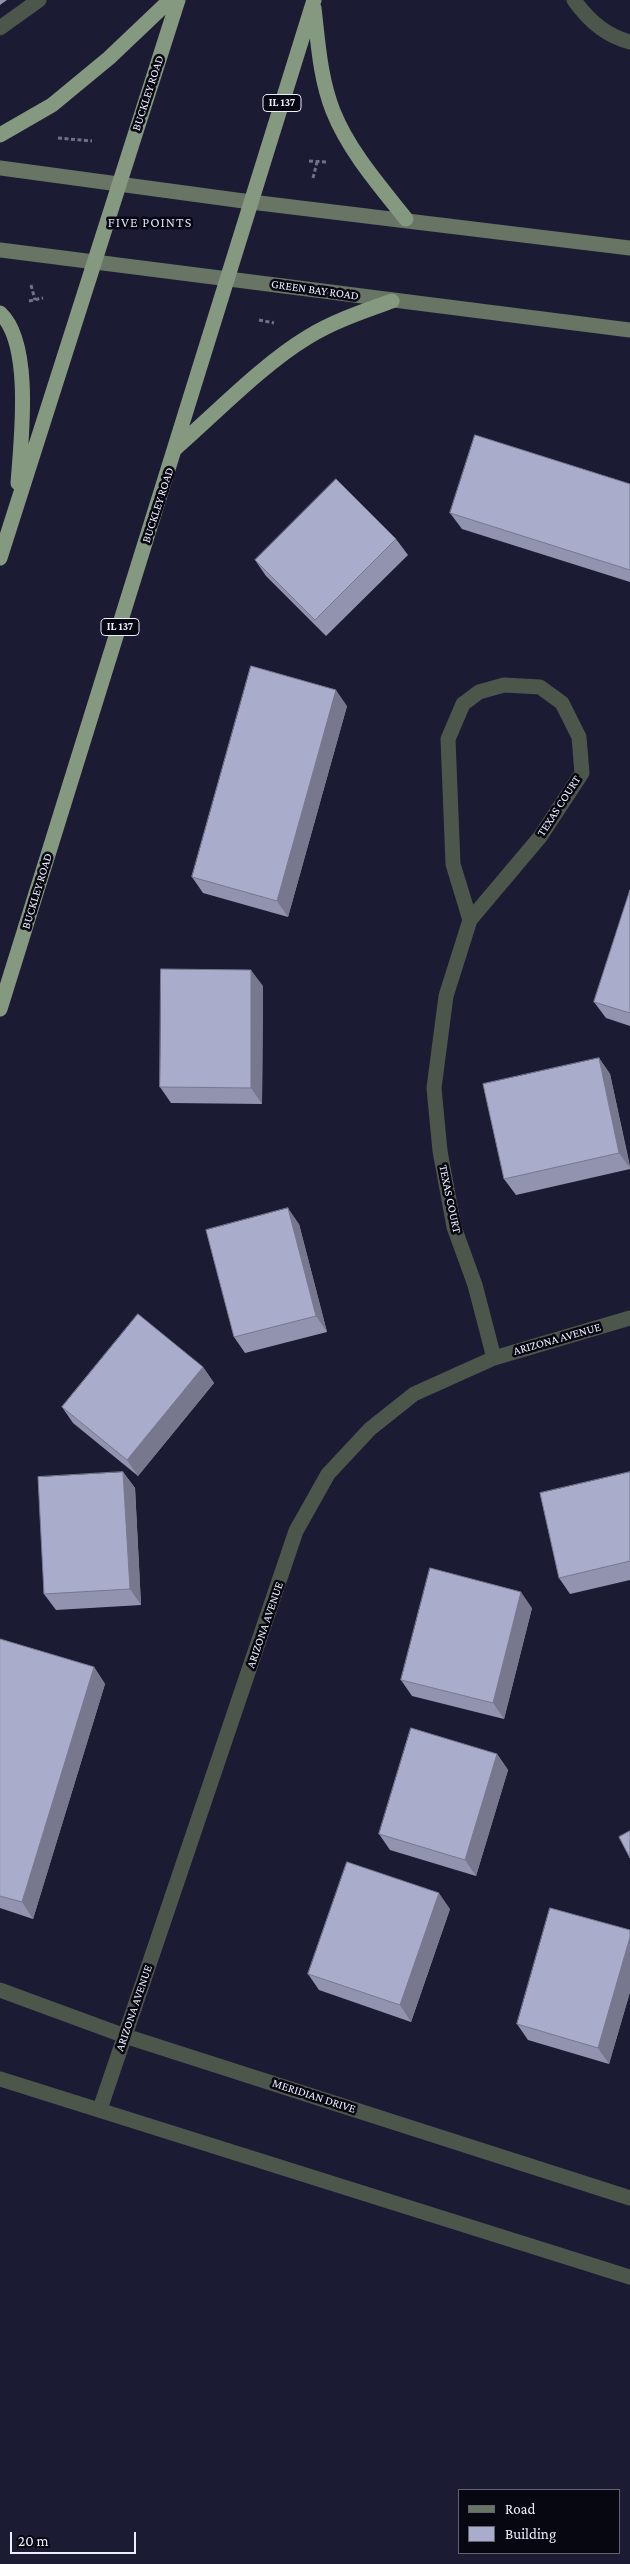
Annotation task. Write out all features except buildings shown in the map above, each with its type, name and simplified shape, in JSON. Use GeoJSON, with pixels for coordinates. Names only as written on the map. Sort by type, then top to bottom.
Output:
{"type":"FeatureCollection","features":[{"type":"Feature","properties":{"kind":"highway"},"geometry":{"type":"LineString","coordinates":[[0,134],[52,105],[109,58],[170,0]]}},
{"type":"Feature","properties":{"kind":"highway","name":"BUCKLEY ROAD"},"geometry":{"type":"LineString","coordinates":[[0,558],[178,0]]}},
{"type":"Feature","properties":{"kind":"highway"},"geometry":{"type":"LineString","coordinates":[[314,2],[323,78],[333,110],[355,152],[406,219]]}},
{"type":"Feature","properties":{"kind":"highway","name":"BUCKLEY ROAD"},"geometry":{"type":"LineString","coordinates":[[0,1009],[314,2]]}},
{"type":"Feature","properties":{"kind":"highway"},"geometry":{"type":"LineString","coordinates":[[176,448],[282,356],[309,336],[348,317],[392,301]]}},
{"type":"Feature","properties":{"kind":"highway"},"geometry":{"type":"LineString","coordinates":[[0,313],[8,320],[20,356],[22,428],[16,507]]}},
{"type":"Feature","properties":{"kind":"main road"},"geometry":{"type":"LineString","coordinates":[[0,168],[252,202],[406,219],[630,248]]}},
{"type":"Feature","properties":{"kind":"main road","name":"GREEN BAY ROAD"},"geometry":{"type":"LineString","coordinates":[[0,250],[630,330]]}},
{"type":"Feature","properties":{"kind":"street"},"geometry":{"type":"LineString","coordinates":[[0,28],[39,0]]}},
{"type":"Feature","properties":{"kind":"street"},"geometry":{"type":"LineString","coordinates":[[574,0],[584,13],[601,29],[630,42]]}},
{"type":"Feature","properties":{"kind":"street","name":"TEXAS COURT"},"geometry":{"type":"LineString","coordinates":[[470,920],[453,864],[448,739],[463,704],[479,692],[504,685],[540,687],[562,703],[579,737],[582,773],[540,838],[470,920],[446,996],[434,1088],[440,1151],[454,1227],[475,1285],[494,1358]]}},
{"type":"Feature","properties":{"kind":"street","name":"ARIZONA AVENUE"},"geometry":{"type":"LineString","coordinates":[[100,2109],[296,1531],[328,1474],[370,1429],[414,1394],[494,1358],[630,1318]]}},
{"type":"Feature","properties":{"kind":"street","name":"MERIDIAN DRIVE"},"geometry":{"type":"LineString","coordinates":[[0,1990],[125,2036],[630,2198]]}},
{"type":"Feature","properties":{"kind":"street"},"geometry":{"type":"LineString","coordinates":[[0,2079],[630,2276]]}},
{"type":"Feature","properties":{"kind":"path"},"geometry":{"type":"LineString","coordinates":[[51,137],[92,141]]}},
{"type":"Feature","properties":{"kind":"path"},"geometry":{"type":"LineString","coordinates":[[309,161],[331,162]]}},
{"type":"Feature","properties":{"kind":"path"},"geometry":{"type":"LineString","coordinates":[[313,178],[317,162]]}},
{"type":"Feature","properties":{"kind":"path"},"geometry":{"type":"LineString","coordinates":[[31,286],[35,300]]}},
{"type":"Feature","properties":{"kind":"path"},"geometry":{"type":"LineString","coordinates":[[27,302],[42,298]]}},
{"type":"Feature","properties":{"kind":"path"},"geometry":{"type":"LineString","coordinates":[[260,320],[276,323]]}},
{"type":"Feature","properties":{"kind":"district","name":"FIVE POINTS"},"geometry":{"type":"Point","coordinates":[150,223]}}]}
